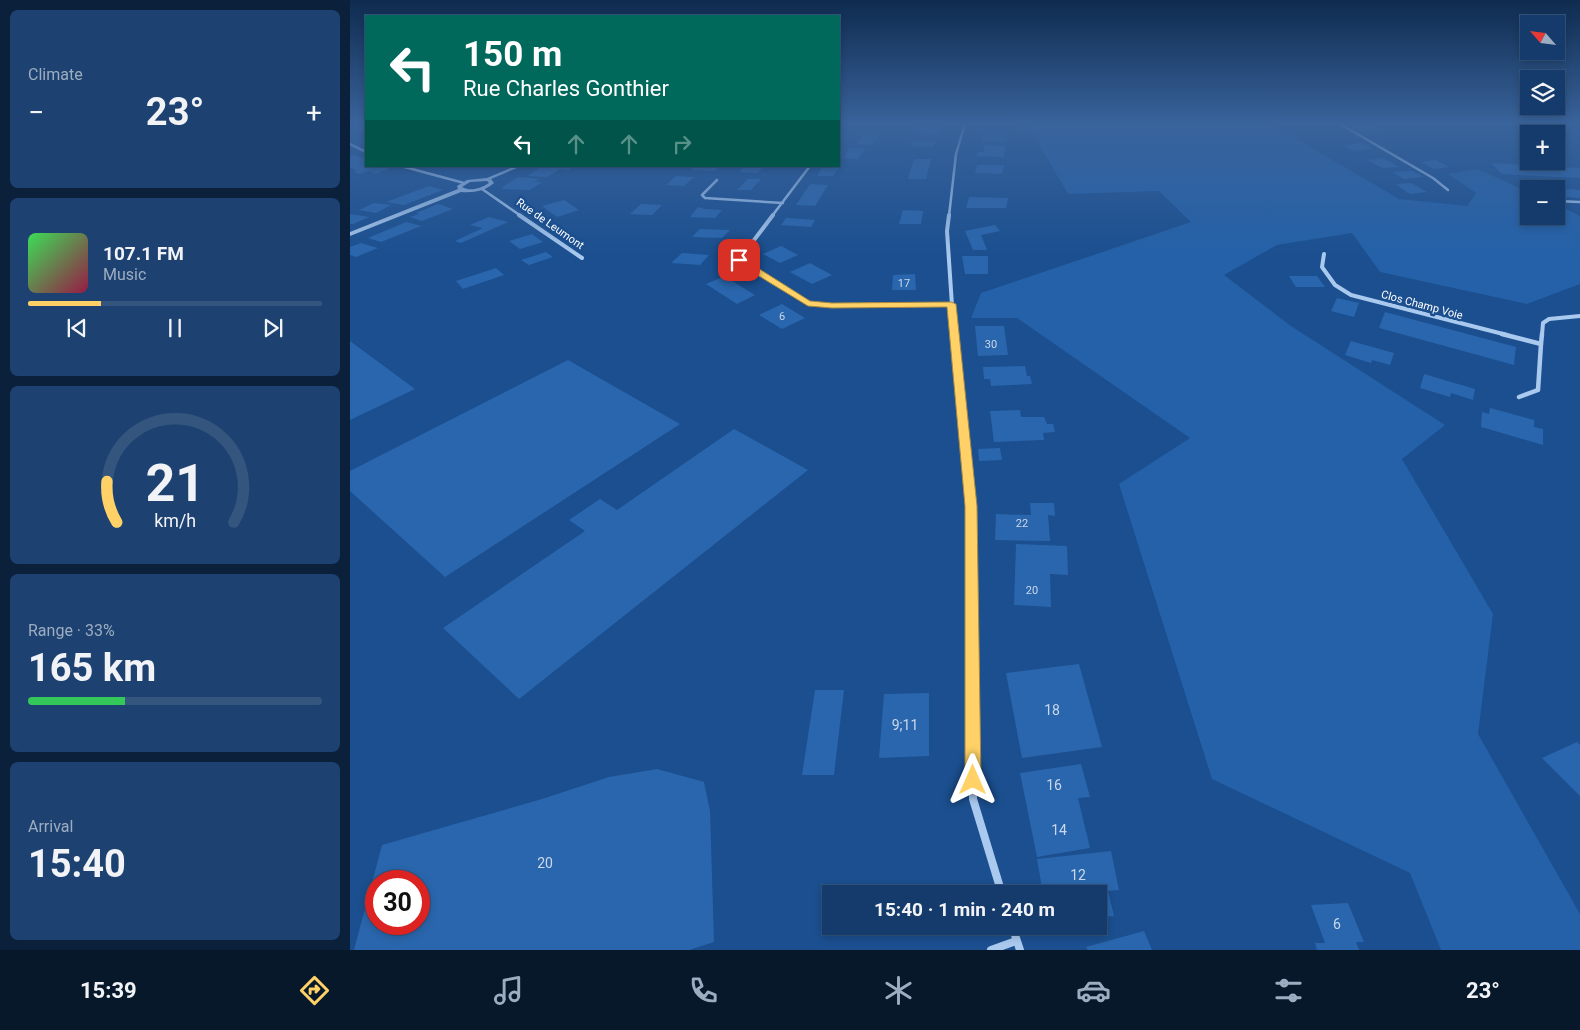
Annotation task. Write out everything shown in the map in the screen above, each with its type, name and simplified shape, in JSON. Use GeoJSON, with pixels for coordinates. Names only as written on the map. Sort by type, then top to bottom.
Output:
{"type":"FeatureCollection","features":[{"type":"Feature","properties":{"kind":"street"},"geometry":{"type":"LineString","coordinates":[[410,168],[464,183],[488,180],[515,168]]}},
{"type":"Feature","properties":{"kind":"street"},"geometry":{"type":"LineString","coordinates":[[808,168],[739,260],[808,303],[832,306],[951,304]]}},
{"type":"Feature","properties":{"kind":"street"},"geometry":{"type":"LineString","coordinates":[[954,168],[947,231],[951,304],[971,506],[973,799],[999,885]]}},
{"type":"Feature","properties":{"kind":"street"},"geometry":{"type":"LineString","coordinates":[[1416,168],[1448,190]]}},
{"type":"Feature","properties":{"kind":"street"},"geometry":{"type":"LineString","coordinates":[[350,234],[461,190],[482,189],[492,183],[488,180]]}},
{"type":"Feature","properties":{"kind":"street"},"geometry":{"type":"LineString","coordinates":[[717,180],[702,195],[705,198],[783,203]]}},
{"type":"Feature","properties":{"kind":"street"},"geometry":{"type":"LineString","coordinates":[[461,190],[459,187],[464,183]]}},
{"type":"Feature","properties":{"kind":"street","name":"Rue de Leumont"},"geometry":{"type":"LineString","coordinates":[[482,189],[582,258]]}},
{"type":"Feature","properties":{"kind":"street"},"geometry":{"type":"LineString","coordinates":[[1565,201],[1580,202]]}},
{"type":"Feature","properties":{"kind":"street","name":"Clos Champ Voie"},"geometry":{"type":"LineString","coordinates":[[1324,254],[1322,267],[1335,285],[1351,295],[1541,344]]}},
{"type":"Feature","properties":{"kind":"street"},"geometry":{"type":"LineString","coordinates":[[1519,397],[1538,390],[1543,323],[1549,319],[1580,316]]}},
{"type":"Feature","properties":{"kind":"street"},"geometry":{"type":"LineString","coordinates":[[1015,935],[1020,950]]}},
{"type":"Feature","properties":{"kind":"street"},"geometry":{"type":"LineString","coordinates":[[991,950],[1016,940]]}},
{"type":"Feature","properties":{"kind":"shaded area"},"geometry":{"type":"Polygon","coordinates":[[[1053,168],[1347,168],[1399,199],[1467,206],[1476,193],[1448,174],[1477,169],[1520,188],[1520,225],[1565,225],[1565,208],[1580,216],[1580,284],[1527,304],[1380,272],[1352,233],[1277,245],[1224,275],[1291,326],[1445,425],[1402,459],[1493,614],[1478,734],[1580,914],[1580,950],[1441,950],[1410,873],[1212,779],[1119,484],[1190,438],[1017,318],[971,318],[981,293],[1191,222],[1159,191],[1068,194],[1053,168]]]}},
{"type":"Feature","properties":{"kind":"building"},"geometry":{"type":"Polygon","coordinates":[[[352,168],[389,169],[375,174],[369,171],[359,174],[354,172],[357,171],[352,168]]]}},
{"type":"Feature","properties":{"kind":"building"},"geometry":{"type":"Polygon","coordinates":[[[539,168],[570,168],[568,170],[560,169],[547,177],[528,176],[539,168]]]}},
{"type":"Feature","properties":{"kind":"building"},"geometry":{"type":"Polygon","coordinates":[[[693,168],[718,168],[715,171],[691,170],[693,168]]]}},
{"type":"Feature","properties":{"kind":"building"},"geometry":{"type":"Polygon","coordinates":[[[743,168],[762,168],[757,173],[739,172],[743,168]]]}},
{"type":"Feature","properties":{"kind":"building"},"geometry":{"type":"Polygon","coordinates":[[[822,168],[838,168],[833,176],[817,176],[822,168]]]}},
{"type":"Feature","properties":{"kind":"building"},"geometry":{"type":"Polygon","coordinates":[[[911,168],[929,168],[926,179],[908,179],[911,168]]]}},
{"type":"Feature","properties":{"kind":"building"},"geometry":{"type":"Polygon","coordinates":[[[976,168],[1003,168],[1002,174],[975,173],[976,168]]]}},
{"type":"Feature","properties":{"kind":"building"},"geometry":{"type":"Polygon","coordinates":[[[1496,168],[1565,170],[1565,168],[1580,168],[1580,178],[1502,174],[1496,168]]]}},
{"type":"Feature","properties":{"kind":"building"},"geometry":{"type":"Polygon","coordinates":[[[1412,171],[1424,177],[1404,179],[1392,172],[1412,171]]]}},
{"type":"Feature","properties":{"kind":"building"},"geometry":{"type":"Polygon","coordinates":[[[676,176],[694,177],[684,186],[666,185],[676,176]]]}},
{"type":"Feature","properties":{"kind":"building"},"geometry":{"type":"Polygon","coordinates":[[[518,177],[539,179],[534,182],[542,182],[530,190],[503,189],[502,187],[518,177]]]}},
{"type":"Feature","properties":{"kind":"building"},"geometry":{"type":"Polygon","coordinates":[[[748,179],[761,179],[751,190],[737,190],[748,179]]]}},
{"type":"Feature","properties":{"kind":"building"},"geometry":{"type":"Polygon","coordinates":[[[1412,183],[1427,192],[1410,194],[1395,184],[1412,183]]]}},
{"type":"Feature","properties":{"kind":"building"},"geometry":{"type":"Polygon","coordinates":[[[810,184],[828,185],[815,206],[796,205],[810,184]]]}},
{"type":"Feature","properties":{"kind":"building"},"geometry":{"type":"Polygon","coordinates":[[[429,186],[443,190],[404,205],[386,202],[429,186]]]}},
{"type":"Feature","properties":{"kind":"building"},"geometry":{"type":"Polygon","coordinates":[[[1565,189],[1580,190],[1580,198],[1565,197],[1565,189]]]}},
{"type":"Feature","properties":{"kind":"building"},"geometry":{"type":"Polygon","coordinates":[[[969,197],[1008,198],[1006,208],[966,208],[969,197]]]}},
{"type":"Feature","properties":{"kind":"building"},"geometry":{"type":"Polygon","coordinates":[[[564,200],[579,210],[557,217],[542,206],[564,200]]]}},
{"type":"Feature","properties":{"kind":"building"},"geometry":{"type":"Polygon","coordinates":[[[374,203],[391,205],[376,213],[359,210],[374,203]]]}},
{"type":"Feature","properties":{"kind":"building"},"geometry":{"type":"Polygon","coordinates":[[[438,204],[453,209],[422,221],[410,217],[419,214],[416,213],[438,204]]]}},
{"type":"Feature","properties":{"kind":"building"},"geometry":{"type":"Polygon","coordinates":[[[641,204],[662,205],[652,215],[630,214],[641,204]]]}},
{"type":"Feature","properties":{"kind":"building"},"geometry":{"type":"Polygon","coordinates":[[[698,207],[722,210],[715,218],[690,217],[698,207]]]}},
{"type":"Feature","properties":{"kind":"building"},"geometry":{"type":"Polygon","coordinates":[[[903,210],[923,211],[921,224],[899,224],[903,210]]]}},
{"type":"Feature","properties":{"kind":"building"},"geometry":{"type":"Polygon","coordinates":[[[350,214],[369,217],[350,224],[350,214]]]}},
{"type":"Feature","properties":{"kind":"building"},"geometry":{"type":"Polygon","coordinates":[[[489,217],[508,222],[461,243],[455,241],[483,228],[470,225],[489,217]]]}},
{"type":"Feature","properties":{"kind":"building"},"geometry":{"type":"Polygon","coordinates":[[[786,218],[815,220],[811,227],[781,225],[786,218]]]}},
{"type":"Feature","properties":{"kind":"building"},"geometry":{"type":"Polygon","coordinates":[[[406,222],[421,226],[381,242],[368,238],[406,222]]]}},
{"type":"Feature","properties":{"kind":"building"},"geometry":{"type":"Polygon","coordinates":[[[995,225],[1000,231],[981,235],[987,250],[973,250],[965,231],[995,225]]]}},
{"type":"Feature","properties":{"kind":"building"},"geometry":{"type":"Polygon","coordinates":[[[700,229],[730,230],[722,238],[692,237],[700,229]]]}},
{"type":"Feature","properties":{"kind":"building"},"geometry":{"type":"Polygon","coordinates":[[[532,234],[543,242],[520,249],[509,241],[532,234]]]}},
{"type":"Feature","properties":{"kind":"building"},"geometry":{"type":"Polygon","coordinates":[[[361,243],[378,248],[356,257],[350,255],[350,247],[361,243]]]}},
{"type":"Feature","properties":{"kind":"building"},"geometry":{"type":"Polygon","coordinates":[[[781,246],[798,255],[780,263],[763,254],[781,246]]]}},
{"type":"Feature","properties":{"kind":"building"},"geometry":{"type":"Polygon","coordinates":[[[546,252],[553,257],[529,265],[521,260],[546,252]]]}},
{"type":"Feature","properties":{"kind":"building"},"geometry":{"type":"Polygon","coordinates":[[[682,253],[709,255],[700,265],[671,263],[682,253]]]}},
{"type":"Feature","properties":{"kind":"building"},"geometry":{"type":"Polygon","coordinates":[[[962,256],[988,256],[988,274],[965,274],[962,256]]]}},
{"type":"Feature","properties":{"kind":"building"},"geometry":{"type":"Polygon","coordinates":[[[810,263],[832,275],[812,284],[790,272],[810,263]]]}},
{"type":"Feature","properties":{"kind":"building"},"geometry":{"type":"Polygon","coordinates":[[[496,268],[504,275],[463,289],[456,281],[496,268]]]}},
{"type":"Feature","properties":{"kind":"building"},"geometry":{"type":"Polygon","coordinates":[[[915,274],[916,290],[892,290],[893,275],[915,274]]]}},
{"type":"Feature","properties":{"kind":"building"},"geometry":{"type":"Polygon","coordinates":[[[725,276],[755,295],[737,304],[706,284],[725,276]]]}},
{"type":"Feature","properties":{"kind":"building"},"geometry":{"type":"Polygon","coordinates":[[[1289,276],[1317,276],[1325,287],[1296,287],[1289,276]]]}},
{"type":"Feature","properties":{"kind":"building"},"geometry":{"type":"Polygon","coordinates":[[[1337,298],[1359,303],[1354,317],[1331,311],[1337,298]]]}},
{"type":"Feature","properties":{"kind":"building"},"geometry":{"type":"Polygon","coordinates":[[[782,304],[805,318],[782,329],[759,315],[782,304]]]}},
{"type":"Feature","properties":{"kind":"building"},"geometry":{"type":"Polygon","coordinates":[[[1385,312],[1516,347],[1514,365],[1379,328],[1385,312]]]}},
{"type":"Feature","properties":{"kind":"building"},"geometry":{"type":"Polygon","coordinates":[[[975,326],[1004,326],[1008,355],[978,356],[975,326]]]}},
{"type":"Feature","properties":{"kind":"building"},"geometry":{"type":"Polygon","coordinates":[[[350,341],[415,389],[350,420],[350,341]]]}},
{"type":"Feature","properties":{"kind":"building"},"geometry":{"type":"Polygon","coordinates":[[[1351,341],[1394,353],[1390,365],[1372,360],[1371,363],[1345,355],[1351,341]]]}},
{"type":"Feature","properties":{"kind":"building"},"geometry":{"type":"Polygon","coordinates":[[[568,360],[680,424],[445,577],[350,491],[350,471],[568,360]]]}},
{"type":"Feature","properties":{"kind":"building"},"geometry":{"type":"Polygon","coordinates":[[[1025,366],[1027,376],[1030,376],[1032,384],[991,386],[990,379],[984,379],[983,367],[1025,366]]]}},
{"type":"Feature","properties":{"kind":"building"},"geometry":{"type":"Polygon","coordinates":[[[1424,374],[1475,389],[1473,400],[1451,393],[1450,397],[1420,388],[1424,374]]]}},
{"type":"Feature","properties":{"kind":"building"},"geometry":{"type":"Polygon","coordinates":[[[1490,408],[1534,420],[1534,427],[1543,429],[1543,445],[1481,427],[1482,412],[1489,414],[1490,408]]]}},
{"type":"Feature","properties":{"kind":"building"},"geometry":{"type":"Polygon","coordinates":[[[1020,410],[1021,417],[1044,417],[1047,424],[1053,424],[1055,432],[1043,433],[1044,440],[994,442],[990,411],[1020,410]]]}},
{"type":"Feature","properties":{"kind":"building"},"geometry":{"type":"Polygon","coordinates":[[[734,429],[808,470],[519,699],[443,628],[585,531],[569,520],[600,499],[617,510],[734,429]]]}},
{"type":"Feature","properties":{"kind":"building"},"geometry":{"type":"Polygon","coordinates":[[[1000,448],[1002,460],[979,461],[978,449],[1000,448]]]}},
{"type":"Feature","properties":{"kind":"building"},"geometry":{"type":"Polygon","coordinates":[[[1030,503],[1054,503],[1055,516],[1048,515],[1050,541],[995,540],[996,514],[1031,515],[1030,503]]]}},
{"type":"Feature","properties":{"kind":"building"},"geometry":{"type":"Polygon","coordinates":[[[1016,544],[1067,546],[1068,575],[1050,574],[1051,607],[1014,605],[1016,544]]]}},
{"type":"Feature","properties":{"kind":"building"},"geometry":{"type":"Polygon","coordinates":[[[1079,664],[1102,747],[1022,758],[1006,673],[1079,664]]]}},
{"type":"Feature","properties":{"kind":"building"},"geometry":{"type":"Polygon","coordinates":[[[815,690],[844,690],[834,775],[802,775],[815,690]]]}},
{"type":"Feature","properties":{"kind":"building"},"geometry":{"type":"Polygon","coordinates":[[[929,693],[929,756],[879,758],[884,694],[929,693]]]}},
{"type":"Feature","properties":{"kind":"building"},"geometry":{"type":"Polygon","coordinates":[[[1577,742],[1580,745],[1580,796],[1542,758],[1577,742]]]}},
{"type":"Feature","properties":{"kind":"building"},"geometry":{"type":"Polygon","coordinates":[[[1081,764],[1090,797],[1078,798],[1090,848],[1037,857],[1020,773],[1081,764]]]}},
{"type":"Feature","properties":{"kind":"building"},"geometry":{"type":"Polygon","coordinates":[[[657,769],[704,782],[710,811],[714,942],[689,950],[354,950],[365,909],[365,935],[430,935],[430,870],[375,870],[382,845],[542,799],[609,777],[657,769]]]}},
{"type":"Feature","properties":{"kind":"building"},"geometry":{"type":"Polygon","coordinates":[[[1111,851],[1119,890],[1108,891],[1114,916],[1107,916],[1107,885],[1041,885],[1037,859],[1111,851]]]}},
{"type":"Feature","properties":{"kind":"building"},"geometry":{"type":"Polygon","coordinates":[[[1348,903],[1364,942],[1356,942],[1359,950],[1317,950],[1315,943],[1325,943],[1311,905],[1348,903]]]}},
{"type":"Feature","properties":{"kind":"building"},"geometry":{"type":"Polygon","coordinates":[[[1144,931],[1152,950],[1088,950],[1086,947],[1144,931]]]}},
{"type":"Feature","properties":{"kind":"route"},"geometry":{"type":"LineString","coordinates":[[739,260],[808,303],[832,306],[951,304],[971,506],[973,780]]}}]}
